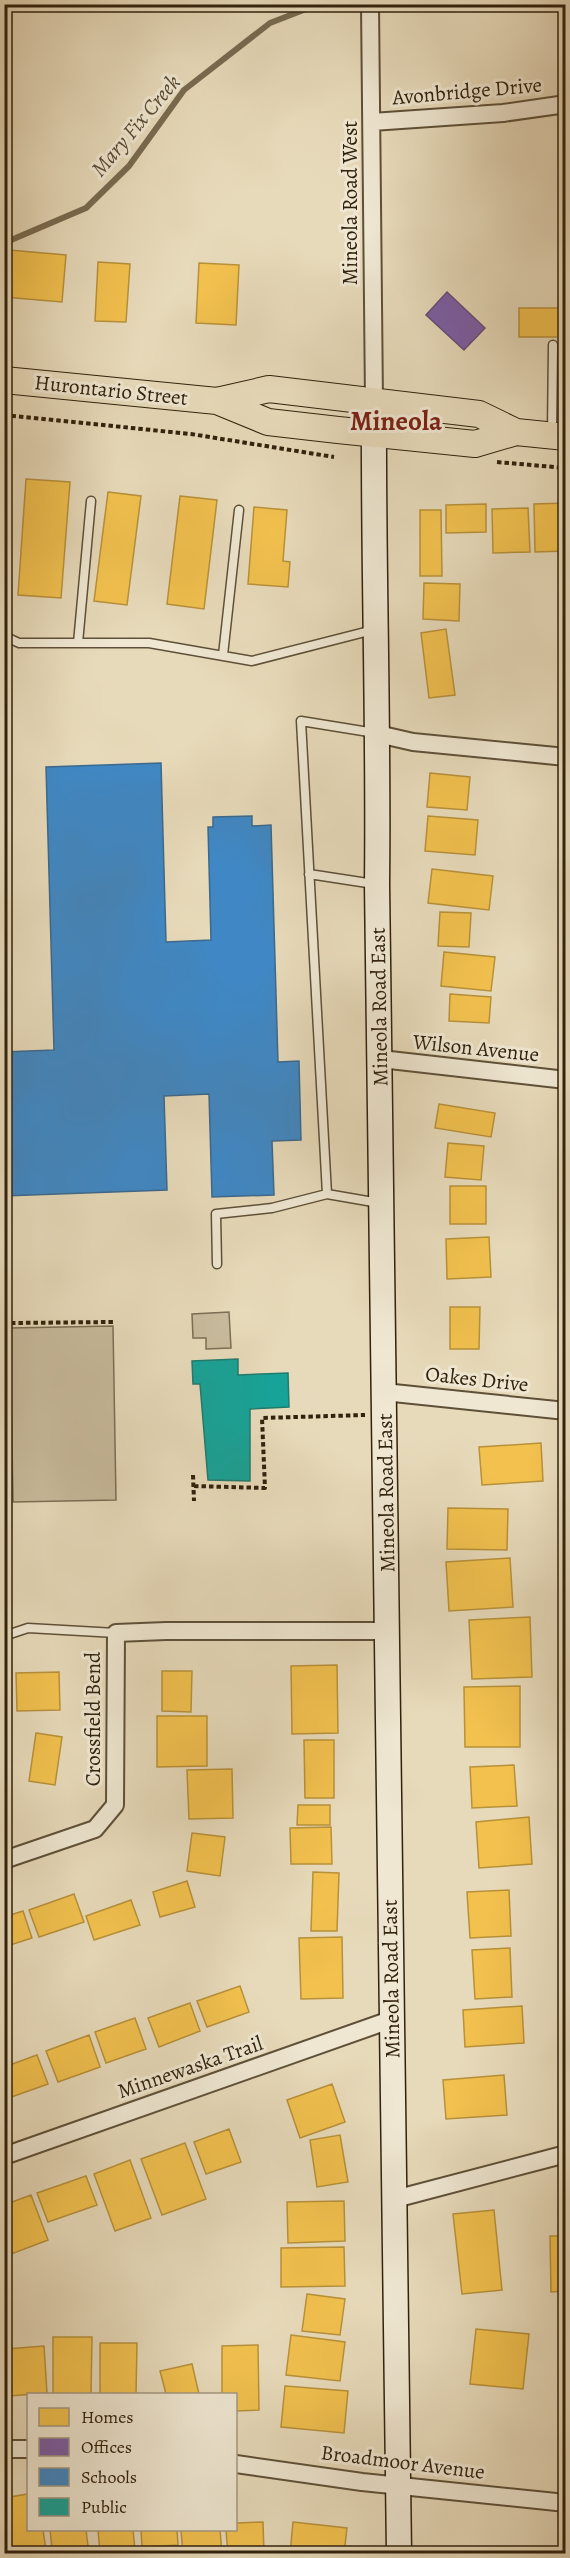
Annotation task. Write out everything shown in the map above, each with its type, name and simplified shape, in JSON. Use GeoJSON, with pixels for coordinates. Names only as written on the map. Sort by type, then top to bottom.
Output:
{"type":"FeatureCollection","features":[{"type":"Feature","properties":{"kind":"main road","name":"Hurontario Street"},"geometry":{"type":"LineString","coordinates":[[4,380],[218,401],[269,390],[479,414],[516,432],[559,436]]}},
{"type":"Feature","properties":{"kind":"main road","name":"Hurontario Street"},"geometry":{"type":"LineString","coordinates":[[218,401],[268,423],[475,444],[516,432]]}},
{"type":"Feature","properties":{"kind":"street","name":"Mineola Road West"},"geometry":{"type":"LineString","coordinates":[[370,4],[374,402]]}},
{"type":"Feature","properties":{"kind":"street","name":"Avonbridge Drive"},"geometry":{"type":"LineString","coordinates":[[372,122],[503,113],[566,104]]}},
{"type":"Feature","properties":{"kind":"street","name":"Mineola Road East"},"geometry":{"type":"LineString","coordinates":[[374,402],[374,630],[378,734],[377,884],[381,1059],[390,2020],[395,2199],[399,2553]]}},
{"type":"Feature","properties":{"kind":"street"},"geometry":{"type":"LineString","coordinates":[[378,734],[413,742],[566,756]]}},
{"type":"Feature","properties":{"kind":"street","name":"Wilson Avenue"},"geometry":{"type":"LineString","coordinates":[[381,1059],[566,1080]]}},
{"type":"Feature","properties":{"kind":"street","name":"Oakes Drive"},"geometry":{"type":"LineString","coordinates":[[384,1392],[566,1411]]}},
{"type":"Feature","properties":{"kind":"street","name":"Crossfield Bend"},"geometry":{"type":"LineString","coordinates":[[4,1860],[95,1829],[116,1805],[116,1633],[166,1630],[387,1631]]}},
{"type":"Feature","properties":{"kind":"street","name":"Minnewaska Trail"},"geometry":{"type":"LineString","coordinates":[[4,2156],[390,2020]]}},
{"type":"Feature","properties":{"kind":"street"},"geometry":{"type":"LineString","coordinates":[[395,2199],[566,2154]]}},
{"type":"Feature","properties":{"kind":"street"},"geometry":{"type":"LineString","coordinates":[[4,2449],[27,2449]]}},
{"type":"Feature","properties":{"kind":"street","name":"Broadmoor Avenue"},"geometry":{"type":"LineString","coordinates":[[237,2464],[397,2485],[566,2503]]}},
{"type":"Feature","properties":{"kind":"lane"},"geometry":{"type":"LineString","coordinates":[[553,345],[559,436]]}},
{"type":"Feature","properties":{"kind":"lane"},"geometry":{"type":"LineString","coordinates":[[78,643],[91,501]]}},
{"type":"Feature","properties":{"kind":"lane"},"geometry":{"type":"LineString","coordinates":[[223,655],[239,510]]}},
{"type":"Feature","properties":{"kind":"lane"},"geometry":{"type":"LineString","coordinates":[[4,636],[19,643],[149,643],[252,661],[374,630]]}},
{"type":"Feature","properties":{"kind":"lane"},"geometry":{"type":"LineString","coordinates":[[327,1194],[301,721],[378,734]]}},
{"type":"Feature","properties":{"kind":"lane"},"geometry":{"type":"LineString","coordinates":[[309,874],[377,884]]}},
{"type":"Feature","properties":{"kind":"lane"},"geometry":{"type":"LineString","coordinates":[[217,1264],[216,1214],[272,1208],[327,1194],[382,1203]]}},
{"type":"Feature","properties":{"kind":"lane"},"geometry":{"type":"LineString","coordinates":[[4,1636],[28,1628],[116,1633]]}},
{"type":"Feature","properties":{"kind":"path"},"geometry":{"type":"LineString","coordinates":[[4,415],[191,434],[334,457]]}},
{"type":"Feature","properties":{"kind":"path"},"geometry":{"type":"LineString","coordinates":[[4,1320],[12,1323],[113,1322]]}},
{"type":"Feature","properties":{"kind":"path"},"geometry":{"type":"LineString","coordinates":[[194,1486],[265,1488],[262,1418],[366,1415]]}},
{"type":"Feature","properties":{"kind":"path"},"geometry":{"type":"LineString","coordinates":[[193,1475],[194,1501]]}},
{"type":"Feature","properties":{"kind":"shaded area"},"geometry":{"type":"Polygon","coordinates":[[[229,1312],[231,1348],[206,1349],[206,1338],[193,1338],[192,1314],[229,1312]]]}},
{"type":"Feature","properties":{"kind":"shaded area"},"geometry":{"type":"Polygon","coordinates":[[[113,1326],[116,1500],[13,1502],[10,1328],[113,1326]]]}},
{"type":"Feature","properties":{"kind":"building: Homes"},"geometry":{"type":"Polygon","coordinates":[[[9,250],[66,255],[62,302],[4,297],[9,250]]]}},
{"type":"Feature","properties":{"kind":"building: Homes"},"geometry":{"type":"Polygon","coordinates":[[[98,262],[130,264],[126,322],[95,321],[98,262]]]}},
{"type":"Feature","properties":{"kind":"building: Homes"},"geometry":{"type":"Polygon","coordinates":[[[199,263],[239,265],[236,325],[196,323],[199,263]]]}},
{"type":"Feature","properties":{"kind":"building: Homes"},"geometry":{"type":"Polygon","coordinates":[[[519,308],[566,308],[566,337],[519,337],[519,308]]]}},
{"type":"Feature","properties":{"kind":"building: Homes"},"geometry":{"type":"Polygon","coordinates":[[[26,479],[70,482],[61,598],[18,595],[26,479]]]}},
{"type":"Feature","properties":{"kind":"building: Homes"},"geometry":{"type":"Polygon","coordinates":[[[108,492],[141,496],[127,605],[94,601],[108,492]]]}},
{"type":"Feature","properties":{"kind":"building: Homes"},"geometry":{"type":"Polygon","coordinates":[[[180,496],[217,500],[204,609],[167,604],[180,496]]]}},
{"type":"Feature","properties":{"kind":"building: Homes"},"geometry":{"type":"Polygon","coordinates":[[[566,503],[566,551],[535,552],[534,504],[566,503]]]}},
{"type":"Feature","properties":{"kind":"building: Homes"},"geometry":{"type":"Polygon","coordinates":[[[486,504],[486,532],[446,533],[446,505],[486,504]]]}},
{"type":"Feature","properties":{"kind":"building: Homes"},"geometry":{"type":"Polygon","coordinates":[[[254,507],[287,510],[283,561],[290,562],[288,587],[248,584],[254,507]]]}},
{"type":"Feature","properties":{"kind":"building: Homes"},"geometry":{"type":"Polygon","coordinates":[[[528,508],[530,552],[493,553],[492,509],[528,508]]]}},
{"type":"Feature","properties":{"kind":"building: Homes"},"geometry":{"type":"Polygon","coordinates":[[[420,510],[441,510],[442,576],[420,576],[420,510]]]}},
{"type":"Feature","properties":{"kind":"building: Homes"},"geometry":{"type":"Polygon","coordinates":[[[424,583],[460,584],[459,621],[423,619],[424,583]]]}},
{"type":"Feature","properties":{"kind":"building: Homes"},"geometry":{"type":"Polygon","coordinates":[[[446,629],[455,695],[429,698],[421,633],[446,629]]]}},
{"type":"Feature","properties":{"kind":"building: Homes"},"geometry":{"type":"Polygon","coordinates":[[[430,773],[470,777],[467,810],[427,807],[430,773]]]}},
{"type":"Feature","properties":{"kind":"building: Homes"},"geometry":{"type":"Polygon","coordinates":[[[428,816],[478,820],[475,855],[425,851],[428,816]]]}},
{"type":"Feature","properties":{"kind":"building: Homes"},"geometry":{"type":"Polygon","coordinates":[[[432,869],[493,876],[489,910],[428,903],[432,869]]]}},
{"type":"Feature","properties":{"kind":"building: Homes"},"geometry":{"type":"Polygon","coordinates":[[[440,912],[471,913],[469,947],[438,946],[440,912]]]}},
{"type":"Feature","properties":{"kind":"building: Homes"},"geometry":{"type":"Polygon","coordinates":[[[444,952],[495,957],[491,991],[441,986],[444,952]]]}},
{"type":"Feature","properties":{"kind":"building: Homes"},"geometry":{"type":"Polygon","coordinates":[[[450,994],[491,997],[489,1023],[449,1021],[450,994]]]}},
{"type":"Feature","properties":{"kind":"building: Homes"},"geometry":{"type":"Polygon","coordinates":[[[439,1104],[495,1113],[491,1137],[435,1128],[439,1104]]]}},
{"type":"Feature","properties":{"kind":"building: Homes"},"geometry":{"type":"Polygon","coordinates":[[[448,1143],[484,1146],[481,1180],[445,1177],[448,1143]]]}},
{"type":"Feature","properties":{"kind":"building: Homes"},"geometry":{"type":"Polygon","coordinates":[[[450,1186],[486,1186],[486,1224],[450,1224],[450,1186]]]}},
{"type":"Feature","properties":{"kind":"building: Homes"},"geometry":{"type":"Polygon","coordinates":[[[489,1237],[491,1277],[447,1279],[446,1239],[489,1237]]]}},
{"type":"Feature","properties":{"kind":"building: Homes"},"geometry":{"type":"Polygon","coordinates":[[[450,1307],[480,1307],[479,1349],[450,1349],[450,1307]]]}},
{"type":"Feature","properties":{"kind":"building: Homes"},"geometry":{"type":"Polygon","coordinates":[[[541,1443],[543,1481],[482,1485],[479,1447],[541,1443]]]}},
{"type":"Feature","properties":{"kind":"building: Homes"},"geometry":{"type":"Polygon","coordinates":[[[448,1508],[508,1509],[507,1550],[447,1549],[448,1508]]]}},
{"type":"Feature","properties":{"kind":"building: Homes"},"geometry":{"type":"Polygon","coordinates":[[[510,1558],[513,1607],[449,1611],[446,1562],[510,1558]]]}},
{"type":"Feature","properties":{"kind":"building: Homes"},"geometry":{"type":"Polygon","coordinates":[[[530,1617],[532,1677],[472,1679],[469,1620],[530,1617]]]}},
{"type":"Feature","properties":{"kind":"building: Homes"},"geometry":{"type":"Polygon","coordinates":[[[337,1665],[338,1733],[292,1734],[291,1666],[337,1665]]]}},
{"type":"Feature","properties":{"kind":"building: Homes"},"geometry":{"type":"Polygon","coordinates":[[[162,1671],[192,1671],[191,1712],[162,1711],[162,1671]]]}},
{"type":"Feature","properties":{"kind":"building: Homes"},"geometry":{"type":"Polygon","coordinates":[[[59,1672],[60,1710],[17,1711],[16,1673],[59,1672]]]}},
{"type":"Feature","properties":{"kind":"building: Homes"},"geometry":{"type":"Polygon","coordinates":[[[520,1686],[520,1747],[465,1747],[464,1687],[520,1686]]]}},
{"type":"Feature","properties":{"kind":"building: Homes"},"geometry":{"type":"Polygon","coordinates":[[[157,1716],[207,1716],[207,1766],[157,1767],[157,1716]]]}},
{"type":"Feature","properties":{"kind":"building: Homes"},"geometry":{"type":"Polygon","coordinates":[[[36,1733],[62,1737],[55,1785],[29,1781],[36,1733]]]}},
{"type":"Feature","properties":{"kind":"building: Homes"},"geometry":{"type":"Polygon","coordinates":[[[304,1740],[334,1740],[334,1798],[305,1798],[304,1740]]]}},
{"type":"Feature","properties":{"kind":"building: Homes"},"geometry":{"type":"Polygon","coordinates":[[[514,1765],[517,1806],[472,1808],[470,1767],[514,1765]]]}},
{"type":"Feature","properties":{"kind":"building: Homes"},"geometry":{"type":"Polygon","coordinates":[[[232,1769],[233,1818],[189,1819],[187,1770],[232,1769]]]}},
{"type":"Feature","properties":{"kind":"building: Homes"},"geometry":{"type":"Polygon","coordinates":[[[298,1805],[330,1805],[330,1825],[297,1825],[298,1805]]]}},
{"type":"Feature","properties":{"kind":"building: Homes"},"geometry":{"type":"Polygon","coordinates":[[[529,1817],[532,1864],[479,1868],[476,1822],[529,1817]]]}},
{"type":"Feature","properties":{"kind":"building: Homes"},"geometry":{"type":"Polygon","coordinates":[[[331,1827],[332,1864],[291,1864],[290,1828],[331,1827]]]}},
{"type":"Feature","properties":{"kind":"building: Homes"},"geometry":{"type":"Polygon","coordinates":[[[192,1833],[225,1837],[220,1876],[187,1871],[192,1833]]]}},
{"type":"Feature","properties":{"kind":"building: Homes"},"geometry":{"type":"Polygon","coordinates":[[[313,1872],[339,1873],[337,1931],[311,1931],[313,1872]]]}},
{"type":"Feature","properties":{"kind":"building: Homes"},"geometry":{"type":"Polygon","coordinates":[[[187,1881],[195,1907],[160,1917],[153,1892],[187,1881]]]}},
{"type":"Feature","properties":{"kind":"building: Homes"},"geometry":{"type":"Polygon","coordinates":[[[509,1890],[511,1936],[470,1938],[467,1892],[509,1890]]]}},
{"type":"Feature","properties":{"kind":"building: Homes"},"geometry":{"type":"Polygon","coordinates":[[[74,1894],[84,1922],[39,1937],[29,1910],[74,1894]]]}},
{"type":"Feature","properties":{"kind":"building: Homes"},"geometry":{"type":"Polygon","coordinates":[[[131,1900],[140,1925],[94,1940],[86,1916],[131,1900]]]}},
{"type":"Feature","properties":{"kind":"building: Homes"},"geometry":{"type":"Polygon","coordinates":[[[23,1911],[32,1938],[4,1947],[4,1917],[23,1911]]]}},
{"type":"Feature","properties":{"kind":"building: Homes"},"geometry":{"type":"Polygon","coordinates":[[[342,1937],[343,1998],[301,1999],[299,1938],[342,1937]]]}},
{"type":"Feature","properties":{"kind":"building: Homes"},"geometry":{"type":"Polygon","coordinates":[[[510,1948],[512,1997],[475,1999],[472,1950],[510,1948]]]}},
{"type":"Feature","properties":{"kind":"building: Homes"},"geometry":{"type":"Polygon","coordinates":[[[240,1986],[249,2012],[207,2027],[197,2001],[240,1986]]]}},
{"type":"Feature","properties":{"kind":"building: Homes"},"geometry":{"type":"Polygon","coordinates":[[[190,2003],[200,2031],[159,2047],[148,2018],[190,2003]]]}},
{"type":"Feature","properties":{"kind":"building: Homes"},"geometry":{"type":"Polygon","coordinates":[[[522,2006],[524,2043],[465,2047],[463,2010],[522,2006]]]}},
{"type":"Feature","properties":{"kind":"building: Homes"},"geometry":{"type":"Polygon","coordinates":[[[135,2018],[146,2049],[106,2063],[95,2032],[135,2018]]]}},
{"type":"Feature","properties":{"kind":"building: Homes"},"geometry":{"type":"Polygon","coordinates":[[[89,2035],[100,2067],[58,2082],[46,2051],[89,2035]]]}},
{"type":"Feature","properties":{"kind":"building: Homes"},"geometry":{"type":"Polygon","coordinates":[[[37,2055],[48,2084],[6,2099],[4,2067],[37,2055]]]}},
{"type":"Feature","properties":{"kind":"building: Homes"},"geometry":{"type":"Polygon","coordinates":[[[504,2075],[507,2115],[446,2119],[443,2080],[504,2075]]]}},
{"type":"Feature","properties":{"kind":"building: Homes"},"geometry":{"type":"Polygon","coordinates":[[[332,2084],[345,2122],[300,2138],[287,2100],[332,2084]]]}},
{"type":"Feature","properties":{"kind":"building: Homes"},"geometry":{"type":"Polygon","coordinates":[[[229,2129],[241,2162],[206,2174],[194,2142],[229,2129]]]}},
{"type":"Feature","properties":{"kind":"building: Homes"},"geometry":{"type":"Polygon","coordinates":[[[340,2135],[348,2182],[317,2187],[310,2140],[340,2135]]]}},
{"type":"Feature","properties":{"kind":"building: Homes"},"geometry":{"type":"Polygon","coordinates":[[[185,2143],[206,2199],[162,2215],[141,2159],[185,2143]]]}},
{"type":"Feature","properties":{"kind":"building: Homes"},"geometry":{"type":"Polygon","coordinates":[[[130,2160],[151,2218],[115,2231],[94,2174],[130,2160]]]}},
{"type":"Feature","properties":{"kind":"building: Homes"},"geometry":{"type":"Polygon","coordinates":[[[86,2176],[97,2205],[48,2222],[37,2193],[86,2176]]]}},
{"type":"Feature","properties":{"kind":"building: Homes"},"geometry":{"type":"Polygon","coordinates":[[[31,2195],[48,2240],[6,2256],[4,2205],[31,2195]]]}},
{"type":"Feature","properties":{"kind":"building: Homes"},"geometry":{"type":"Polygon","coordinates":[[[344,2201],[345,2241],[288,2243],[287,2202],[344,2201]]]}},
{"type":"Feature","properties":{"kind":"building: Homes"},"geometry":{"type":"Polygon","coordinates":[[[494,2210],[502,2290],[462,2294],[453,2214],[494,2210]]]}},
{"type":"Feature","properties":{"kind":"building: Homes"},"geometry":{"type":"Polygon","coordinates":[[[550,2236],[566,2236],[566,2291],[551,2292],[550,2236]]]}},
{"type":"Feature","properties":{"kind":"building: Homes"},"geometry":{"type":"Polygon","coordinates":[[[344,2247],[345,2286],[281,2287],[281,2248],[344,2247]]]}},
{"type":"Feature","properties":{"kind":"building: Homes"},"geometry":{"type":"Polygon","coordinates":[[[307,2294],[345,2299],[340,2335],[302,2331],[307,2294]]]}},
{"type":"Feature","properties":{"kind":"building: Homes"},"geometry":{"type":"Polygon","coordinates":[[[476,2329],[529,2334],[523,2389],[470,2384],[476,2329]]]}},
{"type":"Feature","properties":{"kind":"building: Homes"},"geometry":{"type":"Polygon","coordinates":[[[291,2335],[345,2342],[340,2381],[286,2375],[291,2335]]]}},
{"type":"Feature","properties":{"kind":"building: Homes"},"geometry":{"type":"Polygon","coordinates":[[[53,2337],[92,2337],[91,2393],[53,2393],[53,2337]]]}},
{"type":"Feature","properties":{"kind":"building: Homes"},"geometry":{"type":"Polygon","coordinates":[[[100,2343],[137,2343],[136,2393],[100,2393],[100,2343]]]}},
{"type":"Feature","properties":{"kind":"building: Homes"},"geometry":{"type":"Polygon","coordinates":[[[258,2345],[259,2410],[237,2411],[237,2393],[222,2393],[222,2346],[258,2345]]]}},
{"type":"Feature","properties":{"kind":"building: Homes"},"geometry":{"type":"Polygon","coordinates":[[[44,2346],[47,2393],[9,2396],[6,2349],[44,2346]]]}},
{"type":"Feature","properties":{"kind":"building: Homes"},"geometry":{"type":"Polygon","coordinates":[[[192,2364],[199,2393],[166,2393],[160,2371],[192,2364]]]}},
{"type":"Feature","properties":{"kind":"building: Homes"},"geometry":{"type":"Polygon","coordinates":[[[285,2386],[348,2391],[344,2433],[281,2427],[285,2386]]]}},
{"type":"Feature","properties":{"kind":"building: Homes"},"geometry":{"type":"Polygon","coordinates":[[[27,2494],[27,2531],[43,2531],[46,2550],[8,2554],[4,2531],[4,2498],[27,2494]]]}},
{"type":"Feature","properties":{"kind":"building: Homes"},"geometry":{"type":"Polygon","coordinates":[[[263,2522],[264,2554],[228,2554],[226,2531],[237,2531],[237,2523],[263,2522]]]}},
{"type":"Feature","properties":{"kind":"building: Homes"},"geometry":{"type":"Polygon","coordinates":[[[293,2522],[347,2528],[344,2554],[290,2554],[293,2522]]]}},
{"type":"Feature","properties":{"kind":"building: Homes"},"geometry":{"type":"Polygon","coordinates":[[[50,2531],[86,2531],[88,2546],[52,2549],[50,2531]]]}},
{"type":"Feature","properties":{"kind":"building: Homes"},"geometry":{"type":"Polygon","coordinates":[[[98,2531],[133,2531],[135,2550],[100,2553],[98,2531]]]}},
{"type":"Feature","properties":{"kind":"building: Homes"},"geometry":{"type":"Polygon","coordinates":[[[141,2531],[177,2531],[178,2545],[142,2547],[141,2531]]]}},
{"type":"Feature","properties":{"kind":"building: Homes"},"geometry":{"type":"Polygon","coordinates":[[[181,2531],[220,2531],[222,2554],[183,2554],[181,2531]]]}},
{"type":"Feature","properties":{"kind":"building: Offices"},"geometry":{"type":"Polygon","coordinates":[[[447,292],[485,328],[464,350],[426,315],[447,292]]]}},
{"type":"Feature","properties":{"kind":"building: Schools"},"geometry":{"type":"Polygon","coordinates":[[[161,763],[166,942],[211,940],[208,827],[213,827],[213,817],[252,816],[252,826],[271,825],[278,1062],[299,1061],[301,1140],[272,1141],[274,1195],[212,1197],[209,1094],[164,1096],[167,1190],[4,1196],[4,1052],[54,1050],[46,767],[161,763]]]}},
{"type":"Feature","properties":{"kind":"building: Public"},"geometry":{"type":"Polygon","coordinates":[[[238,1359],[238,1375],[288,1373],[289,1407],[250,1409],[250,1481],[208,1480],[200,1384],[193,1384],[192,1361],[238,1359]]]}},
{"type":"Feature","properties":{"kind":"waterway","name":"Mary Fix Creek"},"geometry":{"type":"LineString","coordinates":[[4,243],[86,208],[129,166],[184,90],[270,23],[319,4]]}},
{"type":"Feature","properties":{"kind":"waterway","name":"Mary Fix Creek"},"geometry":{"type":"LineString","coordinates":[[332,4],[337,8]]}},
{"type":"Feature","properties":{"kind":"waterway","name":"Mary Fix Creek"},"geometry":{"type":"LineString","coordinates":[[395,9],[406,4]]}},
{"type":"Feature","properties":{"kind":"district","name":"Mineola"},"geometry":{"type":"Point","coordinates":[396,421]}}]}
